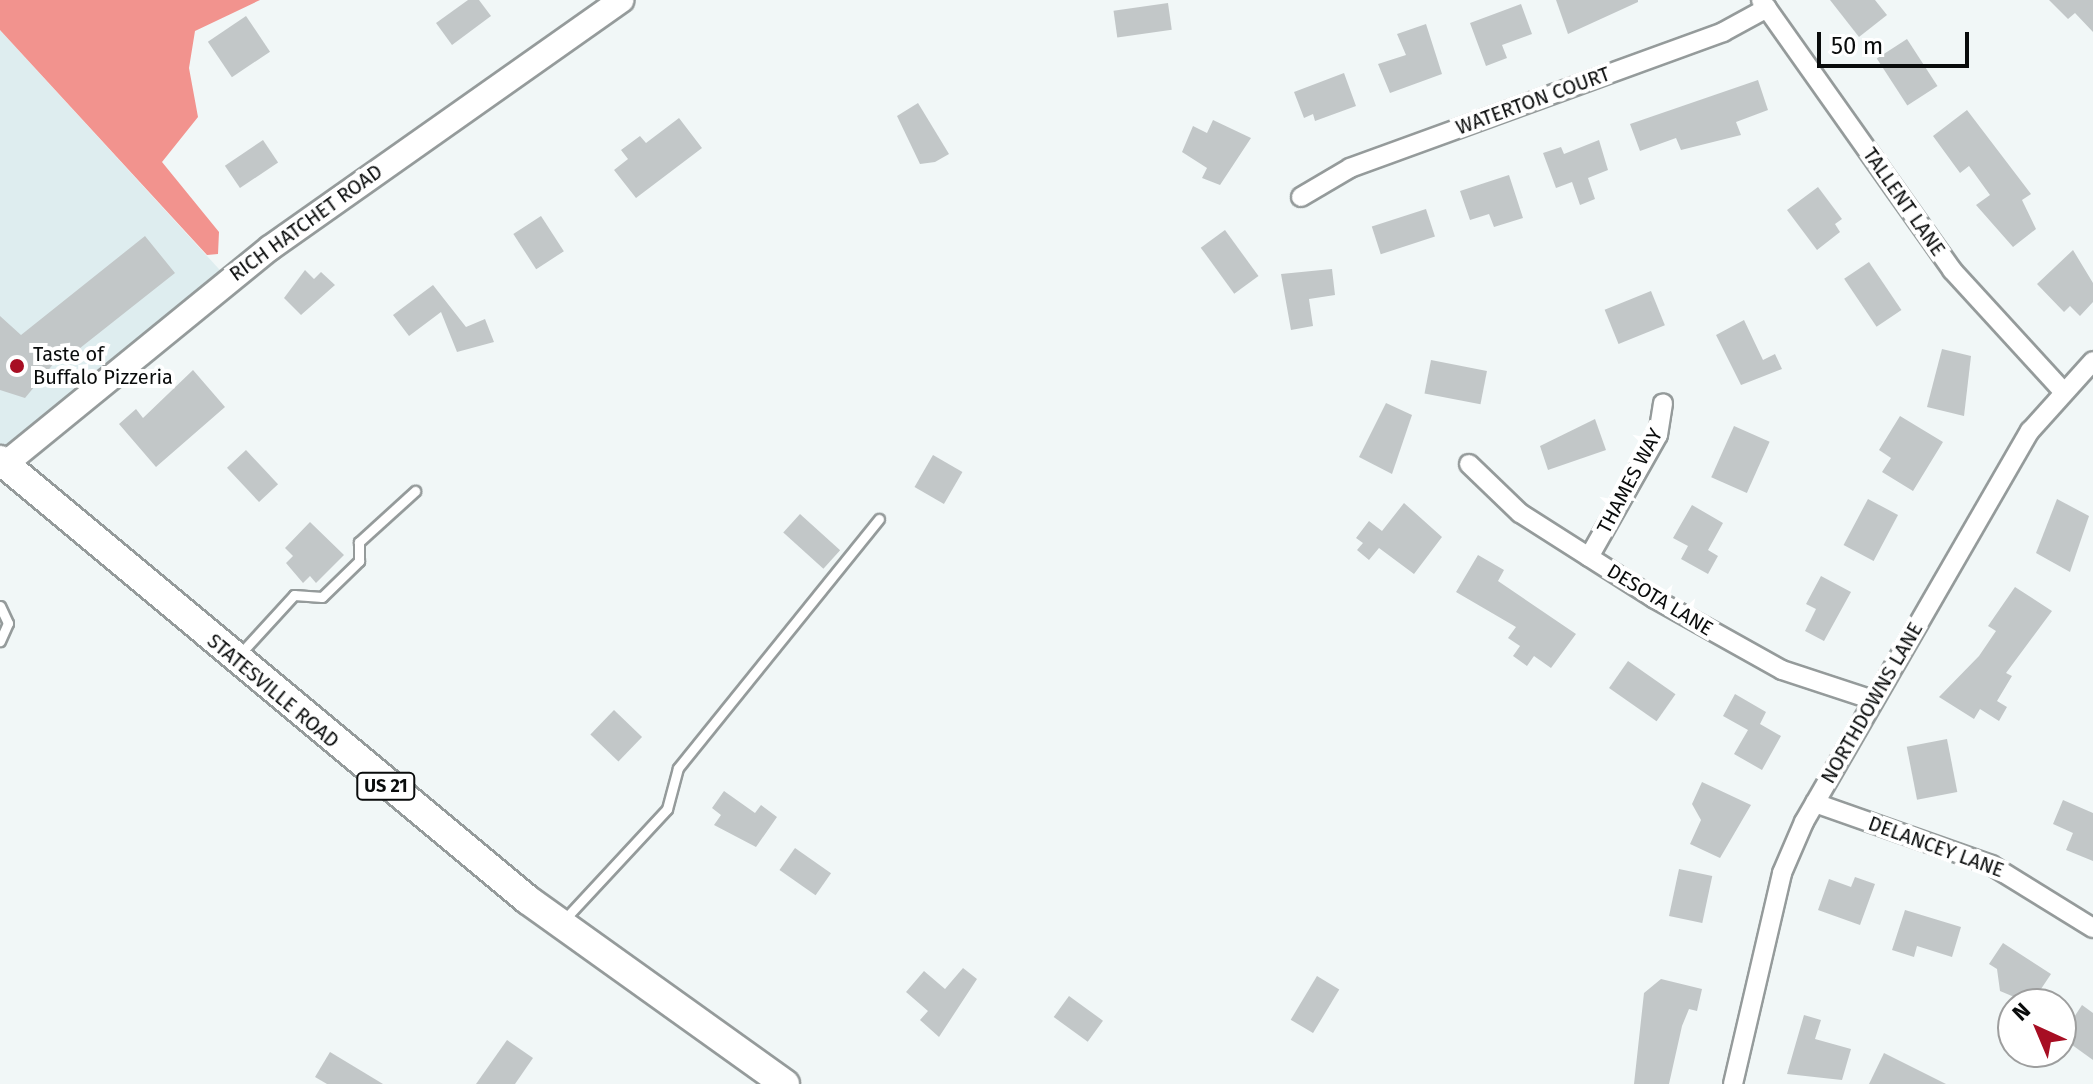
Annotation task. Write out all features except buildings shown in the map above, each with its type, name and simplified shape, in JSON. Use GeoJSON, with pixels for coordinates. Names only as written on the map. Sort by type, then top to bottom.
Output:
{"type":"FeatureCollection","features":[{"type":"Feature","properties":{"kind":"main road","name":"STATESVILLE ROAD"},"geometry":{"type":"LineString","coordinates":[[3,462],[235,659],[561,924],[785,1084]]}},
{"type":"Feature","properties":{"kind":"street","name":"RICH HATCHET ROAD"},"geometry":{"type":"LineString","coordinates":[[3,462],[270,248],[621,0]]}},
{"type":"Feature","properties":{"kind":"street","name":"WATERTON COURT"},"geometry":{"type":"LineString","coordinates":[[1301,197],[1350,168],[1723,32],[1764,4]]}},
{"type":"Feature","properties":{"kind":"street","name":"TALLENT LANE"},"geometry":{"type":"LineString","coordinates":[[1764,4],[1952,270],[2062,390]]}},
{"type":"Feature","properties":{"kind":"street","name":"NORTHDOWNS LANE"},"geometry":{"type":"LineString","coordinates":[[1733,1084],[1782,873],[1815,803],[2030,431],[2062,390],[2093,361]]}},
{"type":"Feature","properties":{"kind":"street","name":"THAMES WAY"},"geometry":{"type":"LineString","coordinates":[[1589,557],[1658,435],[1663,403]]}},
{"type":"Feature","properties":{"kind":"street","name":"DESOTA LANE"},"geometry":{"type":"LineString","coordinates":[[1469,464],[1503,500],[1589,557],[1751,655],[1873,700]]}},
{"type":"Feature","properties":{"kind":"street","name":"DELANCEY LANE"},"geometry":{"type":"LineString","coordinates":[[1815,803],[1991,865],[2093,928]]}},
{"type":"Feature","properties":{"kind":"lane"},"geometry":{"type":"LineString","coordinates":[[235,659],[294,595],[322,597],[359,561],[359,542],[415,491]]}},
{"type":"Feature","properties":{"kind":"lane"},"geometry":{"type":"LineString","coordinates":[[561,924],[667,809],[678,768],[879,519]]}},
{"type":"Feature","properties":{"kind":"lane"},"geometry":{"type":"LineString","coordinates":[[0,606],[8,623],[0,641]]}},
{"type":"Feature","properties":{"kind":"shaded area"},"geometry":{"type":"Polygon","coordinates":[[[0,0],[260,0],[195,31],[189,68],[198,117],[162,162],[219,232],[218,254],[207,255],[0,30],[0,0]]]}},
{"type":"Feature","properties":{"kind":"shaded area"},"geometry":{"type":"Polygon","coordinates":[[[0,30],[229,280],[0,466],[0,30]]]}},
{"type":"Feature","properties":{"kind":"place","name":"Taste of Buffalo Pizzeria"},"geometry":{"type":"Point","coordinates":[17,366]}}]}
